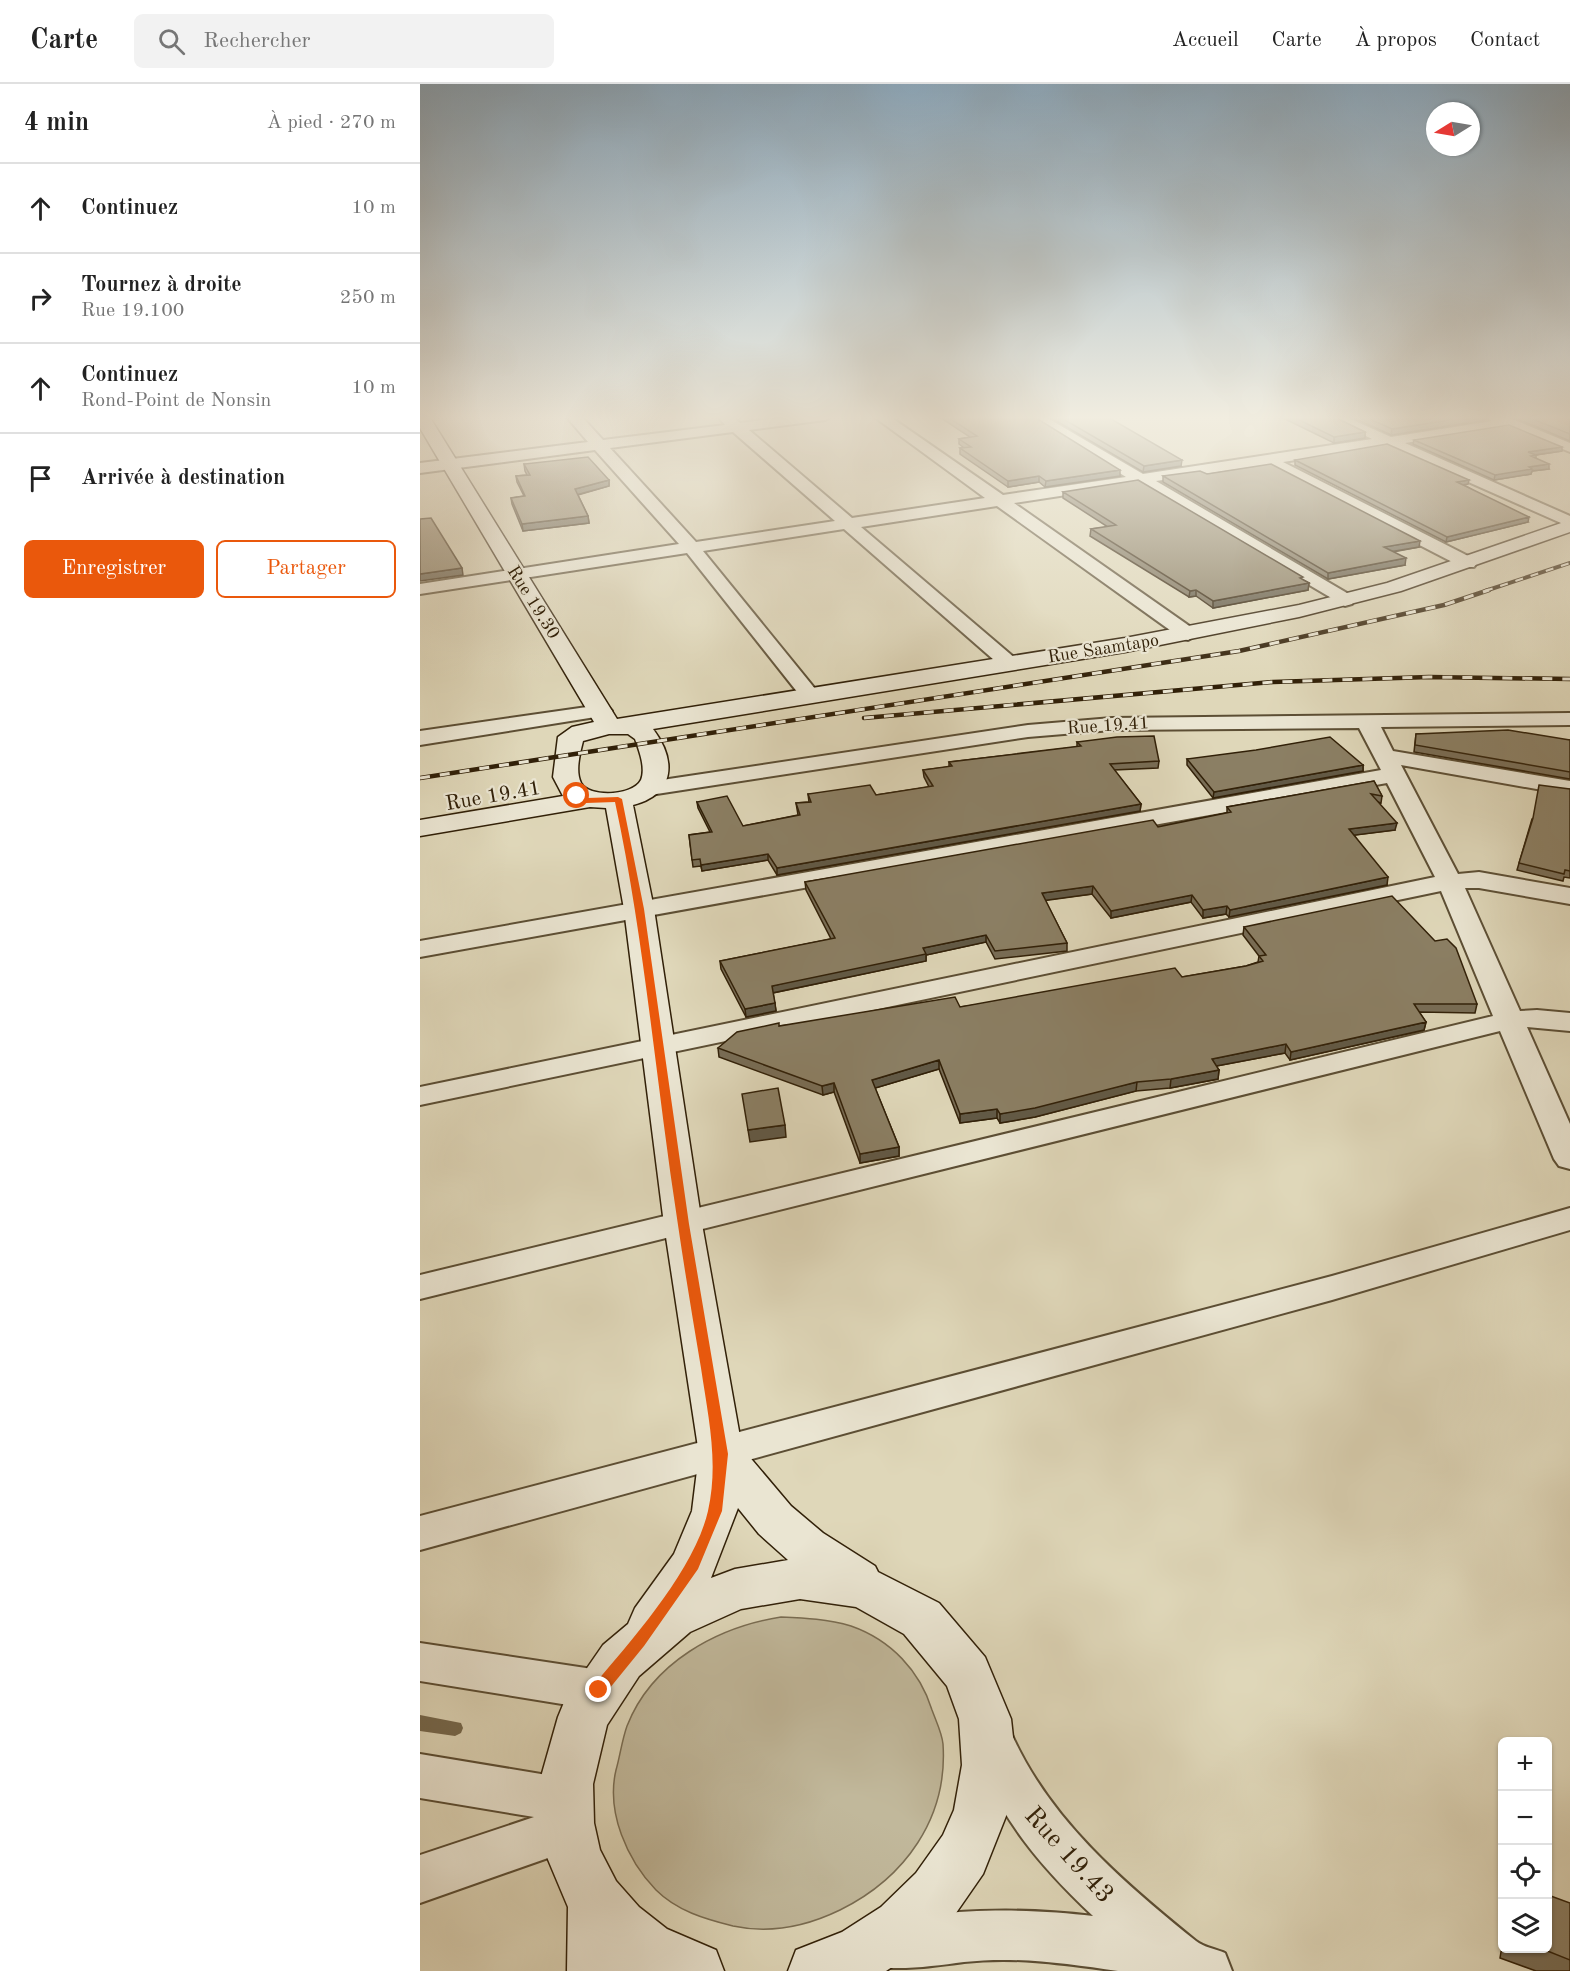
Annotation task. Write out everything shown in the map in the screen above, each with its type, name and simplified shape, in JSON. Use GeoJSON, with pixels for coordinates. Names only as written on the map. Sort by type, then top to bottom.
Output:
{"type":"FeatureCollection","features":[{"type":"Feature","properties":{"kind":"street","name":"Rue 19.30"},"geometry":{"type":"LineString","coordinates":[[474,504],[516,574],[612,721]]}},
{"type":"Feature","properties":{"kind":"street"},"geometry":{"type":"LineString","coordinates":[[651,504],[691,547],[809,694]]}},
{"type":"Feature","properties":{"kind":"street"},"geometry":{"type":"LineString","coordinates":[[823,504],[1009,663]]}},
{"type":"Feature","properties":{"kind":"street"},"geometry":{"type":"LineString","coordinates":[[420,589],[973,504]]}},
{"type":"Feature","properties":{"kind":"street"},"geometry":{"type":"LineString","coordinates":[[1005,504],[1188,634]]}},
{"type":"Feature","properties":{"kind":"street"},"geometry":{"type":"LineString","coordinates":[[1182,504],[1345,600]]}},
{"type":"Feature","properties":{"kind":"street"},"geometry":{"type":"LineString","coordinates":[[1354,504],[1468,563]]}},
{"type":"Feature","properties":{"kind":"street"},"geometry":{"type":"LineString","coordinates":[[1526,504],[1570,524]]}},
{"type":"Feature","properties":{"kind":"street","name":"Rue Saamtapo"},"geometry":{"type":"LineString","coordinates":[[612,721],[809,694],[1188,634],[1345,600],[1468,563],[1570,524]]}},
{"type":"Feature","properties":{"kind":"street","name":"Rue 19.41"},"geometry":{"type":"LineString","coordinates":[[420,828],[605,792],[1028,731],[1168,721],[1367,722],[1570,719]]}},
{"type":"Feature","properties":{"kind":"street"},"geometry":{"type":"LineString","coordinates":[[612,721],[571,737],[566,756],[605,792],[639,909],[683,1224],[721,1454],[715,1511],[693,1565],[639,1641],[599,1690],[585,1715],[574,1742],[567,1770],[566,1815],[583,1879],[596,1902],[619,1929],[648,1951],[680,1967],[694,1971]]}},
{"type":"Feature","properties":{"kind":"street"},"geometry":{"type":"LineString","coordinates":[[420,738],[612,721],[644,731],[650,742],[656,775],[605,792]]}},
{"type":"Feature","properties":{"kind":"street"},"geometry":{"type":"LineString","coordinates":[[1367,722],[1449,882],[1570,1159]]}},
{"type":"Feature","properties":{"kind":"street"},"geometry":{"type":"LineString","coordinates":[[420,949],[1389,765],[1570,788]]}},
{"type":"Feature","properties":{"kind":"street","name":"Rue 19.41"},"geometry":{"type":"LineString","coordinates":[[420,808],[605,792]]}},
{"type":"Feature","properties":{"kind":"street"},"geometry":{"type":"LineString","coordinates":[[420,1096],[1449,882],[1479,880],[1570,896]]}},
{"type":"Feature","properties":{"kind":"street"},"geometry":{"type":"LineString","coordinates":[[420,1287],[1510,1020],[1537,1018],[1570,1022]]}},
{"type":"Feature","properties":{"kind":"street"},"geometry":{"type":"LineString","coordinates":[[420,1533],[1332,1288],[1570,1220]]}},
{"type":"Feature","properties":{"kind":"street"},"geometry":{"type":"LineString","coordinates":[[721,1454],[775,1520],[806,1547],[877,1594],[904,1607],[928,1625],[949,1647],[966,1672],[979,1700],[986,1731],[988,1760],[986,1791],[978,1822],[965,1852],[947,1881],[925,1908],[899,1931],[836,1965]]}},
{"type":"Feature","properties":{"kind":"street"},"geometry":{"type":"LineString","coordinates":[[639,1641],[694,1604],[755,1583],[818,1580],[848,1585],[877,1594]]}},
{"type":"Feature","properties":{"kind":"street"},"geometry":{"type":"LineString","coordinates":[[420,1662],[599,1690]]}},
{"type":"Feature","properties":{"kind":"street","name":"Rue 19.43"},"geometry":{"type":"LineString","coordinates":[[986,1731],[1016,1791],[1050,1839],[1099,1890],[1193,1965]]}},
{"type":"Feature","properties":{"kind":"street"},"geometry":{"type":"LineString","coordinates":[[420,1776],[566,1815]]}},
{"type":"Feature","properties":{"kind":"street"},"geometry":{"type":"LineString","coordinates":[[420,1879],[566,1815]]}},
{"type":"Feature","properties":{"kind":"street"},"geometry":{"type":"LineString","coordinates":[[596,1902],[596,1971]]}},
{"type":"Feature","properties":{"kind":"street","name":"Rue 19.43"},"geometry":{"type":"LineString","coordinates":[[836,1965],[995,1935],[1066,1938],[1193,1965]]}},
{"type":"Feature","properties":{"kind":"shaded area"},"geometry":{"type":"Polygon","coordinates":[[[781,1617],[825,1620],[851,1626],[891,1648],[912,1670],[927,1696],[943,1744],[943,1771],[930,1821],[918,1843],[884,1881],[863,1897],[827,1916],[788,1927],[747,1928],[692,1913],[673,1904],[656,1890],[636,1864],[621,1834],[614,1802],[614,1786],[627,1726],[638,1703],[653,1683],[670,1666],[711,1639],[734,1629],[781,1617]]]}},
{"type":"Feature","properties":{"kind":"building"},"geometry":{"type":"Polygon","coordinates":[[[514,504],[582,504],[588,516],[522,524],[514,504]]]}},
{"type":"Feature","properties":{"kind":"building"},"geometry":{"type":"Polygon","coordinates":[[[1082,504],[1179,504],[1303,577],[1300,578],[1309,583],[1213,601],[1196,590],[1190,591],[1091,529],[1116,525],[1082,504]]]}},
{"type":"Feature","properties":{"kind":"building"},"geometry":{"type":"Polygon","coordinates":[[[1211,504],[1349,504],[1420,541],[1384,547],[1406,558],[1328,573],[1211,504]]]}},
{"type":"Feature","properties":{"kind":"building"},"geometry":{"type":"Polygon","coordinates":[[[1382,504],[1502,504],[1529,517],[1447,537],[1382,504]]]}},
{"type":"Feature","properties":{"kind":"building"},"geometry":{"type":"Polygon","coordinates":[[[431,518],[462,568],[420,574],[420,519],[431,518]]]}},
{"type":"Feature","properties":{"kind":"building"},"geometry":{"type":"Polygon","coordinates":[[[1508,730],[1570,740],[1570,772],[1415,745],[1416,734],[1508,730]]]}},
{"type":"Feature","properties":{"kind":"building"},"geometry":{"type":"Polygon","coordinates":[[[1154,736],[1159,761],[1110,764],[1141,804],[777,868],[768,854],[701,865],[700,859],[692,860],[689,835],[712,832],[697,802],[727,796],[743,826],[800,815],[796,803],[811,802],[808,794],[870,785],[876,795],[933,786],[923,770],[952,766],[949,762],[1081,746],[1077,742],[1117,737],[1154,736]]]}},
{"type":"Feature","properties":{"kind":"building"},"geometry":{"type":"Polygon","coordinates":[[[1330,737],[1363,765],[1214,792],[1187,759],[1256,750],[1330,737]]]}},
{"type":"Feature","properties":{"kind":"building"},"geometry":{"type":"Polygon","coordinates":[[[1374,781],[1382,796],[1371,794],[1397,823],[1349,829],[1388,877],[1230,910],[1227,906],[1203,910],[1192,895],[1111,911],[1093,886],[1042,893],[1067,943],[995,951],[986,935],[923,948],[926,954],[772,986],[775,1003],[745,1009],[720,961],[835,938],[805,882],[1153,820],[1158,827],[1231,812],[1227,807],[1374,781]]]}},
{"type":"Feature","properties":{"kind":"building"},"geometry":{"type":"Polygon","coordinates":[[[1539,785],[1570,789],[1570,871],[1565,870],[1564,874],[1519,863],[1533,818],[1539,785]]]}},
{"type":"Feature","properties":{"kind":"building"},"geometry":{"type":"Polygon","coordinates":[[[1392,896],[1435,941],[1447,939],[1456,948],[1477,1004],[1414,1004],[1426,1022],[1291,1052],[1286,1044],[1212,1059],[1219,1070],[1171,1079],[1137,1082],[1035,1108],[1000,1114],[997,1109],[960,1114],[939,1060],[872,1080],[899,1147],[860,1154],[834,1083],[822,1086],[718,1048],[737,1032],[779,1023],[779,1026],[955,997],[960,1007],[1175,968],[1182,977],[1246,966],[1263,961],[1259,956],[1266,955],[1244,927],[1392,896]]]}},
{"type":"Feature","properties":{"kind":"building"},"geometry":{"type":"Polygon","coordinates":[[[778,1088],[785,1125],[748,1130],[742,1094],[778,1088]]]}},
{"type":"Feature","properties":{"kind":"building"},"geometry":{"type":"Polygon","coordinates":[[[1552,1896],[1570,1903],[1570,1960],[1552,1953],[1552,1896]]]}},
{"type":"Feature","properties":{"kind":"waterway"},"geometry":{"type":"LineString","coordinates":[[420,1723],[455,1728]]}},
{"type":"Feature","properties":{"kind":"railway"},"geometry":{"type":"LineString","coordinates":[[1485,591],[1570,563]]}},
{"type":"Feature","properties":{"kind":"railway"},"geometry":{"type":"LineString","coordinates":[[420,778],[1239,651],[1444,605],[1489,590]]}},
{"type":"Feature","properties":{"kind":"railway"},"geometry":{"type":"LineString","coordinates":[[864,718],[1273,682],[1429,677],[1570,679]]}},
{"type":"Feature","properties":{"kind":"route"},"geometry":{"type":"LineString","coordinates":[[577,796],[586,800],[618,799],[639,909],[683,1224],[721,1454],[715,1511],[693,1565],[639,1641],[599,1690]]}}]}
